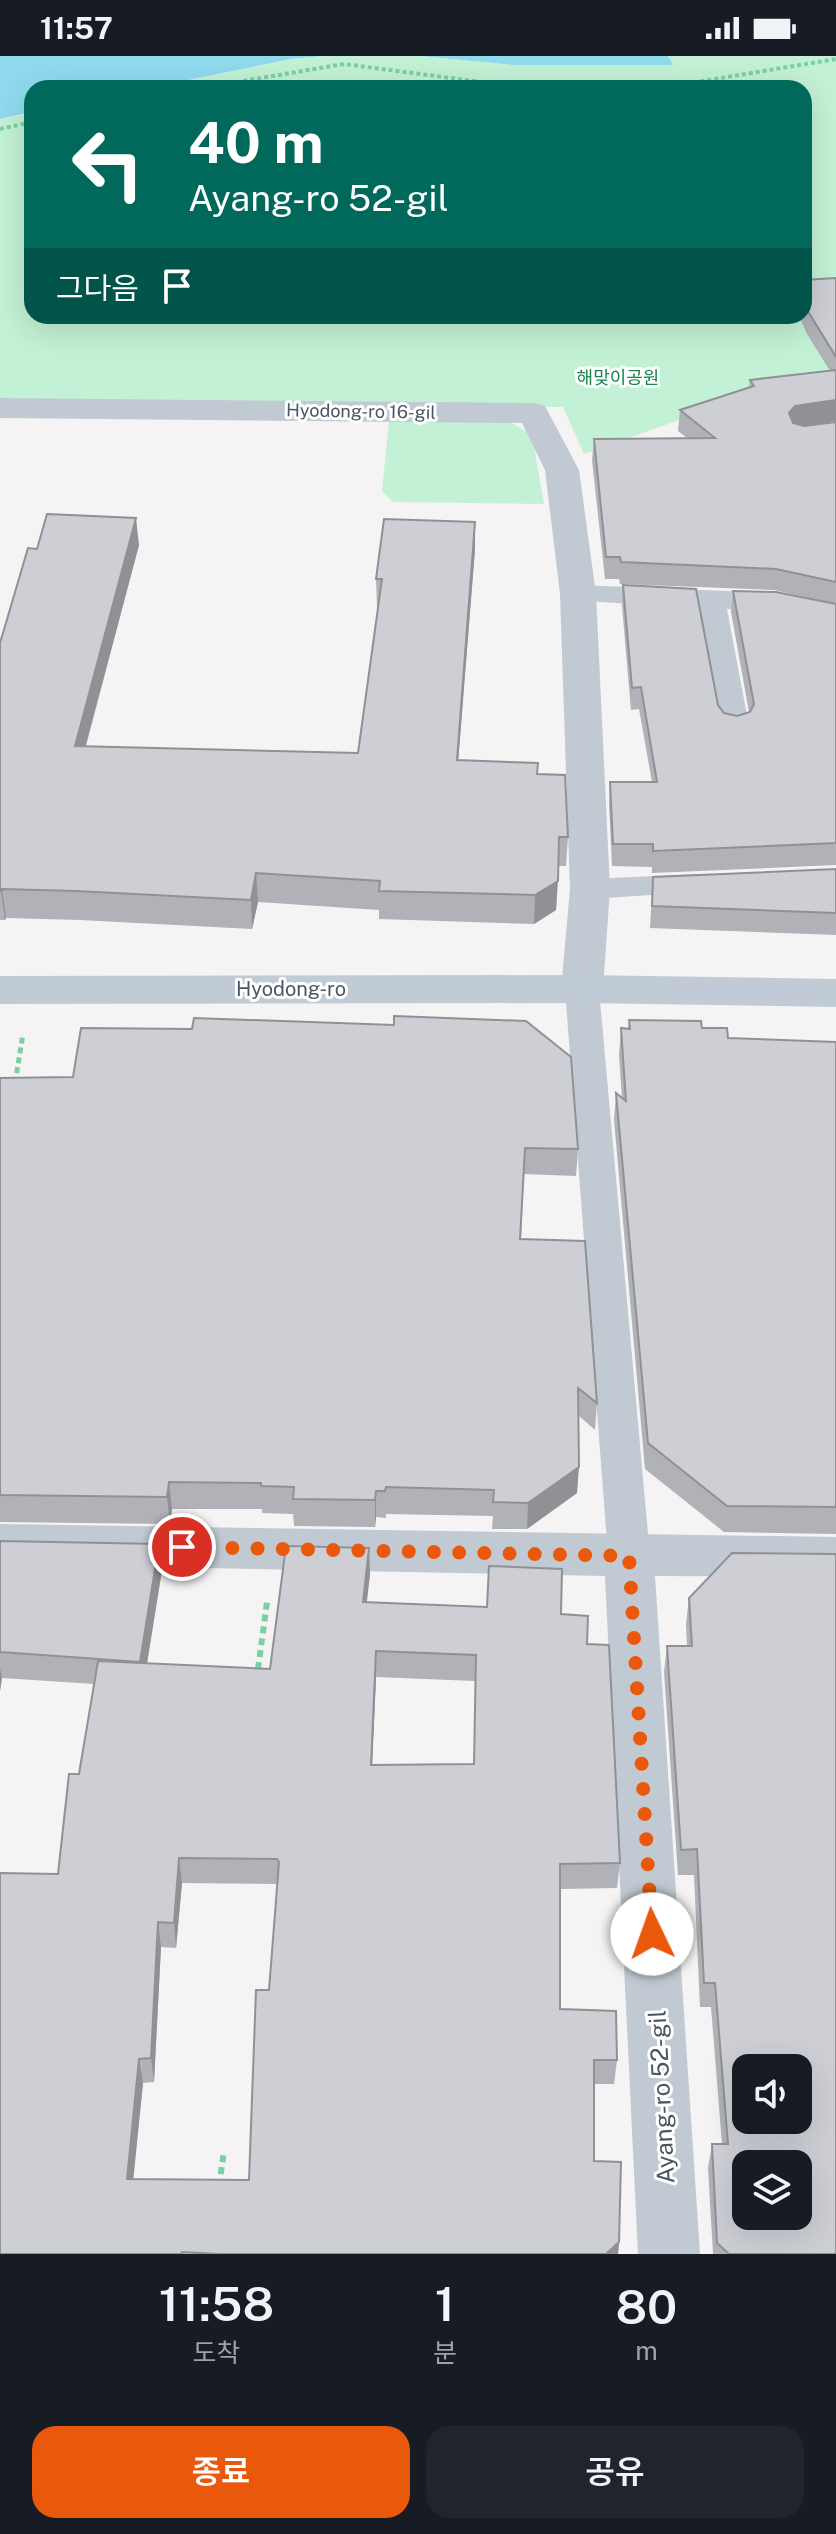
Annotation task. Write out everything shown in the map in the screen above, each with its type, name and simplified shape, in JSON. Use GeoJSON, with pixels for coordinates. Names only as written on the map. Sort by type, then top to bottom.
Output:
{"type":"FeatureCollection","features":[{"type":"Feature","properties":{"kind":"main road","name":"Hyodong-ro"},"geometry":{"type":"LineString","coordinates":[[15,990],[582,989],[836,993]]}},
{"type":"Feature","properties":{"kind":"street","name":"Hyodong-ro 16-gil"},"geometry":{"type":"LineString","coordinates":[[0,408],[534,413],[562,470],[578,594],[590,889],[582,989]]}},
{"type":"Feature","properties":{"kind":"street"},"geometry":{"type":"LineString","coordinates":[[0,1544],[836,1557]]}},
{"type":"Feature","properties":{"kind":"street","name":"Ayang-ro 52-gil"},"geometry":{"type":"LineString","coordinates":[[629,1556],[669,2254]]}},
{"type":"Feature","properties":{"kind":"lane"},"geometry":{"type":"LineString","coordinates":[[578,594],[774,602],[836,614]]}},
{"type":"Feature","properties":{"kind":"lane"},"geometry":{"type":"LineString","coordinates":[[710,598],[734,726]]}},
{"type":"Feature","properties":{"kind":"lane"},"geometry":{"type":"LineString","coordinates":[[590,889],[728,883]]}},
{"type":"Feature","properties":{"kind":"lane"},"geometry":{"type":"LineString","coordinates":[[582,989],[629,1556]]}},
{"type":"Feature","properties":{"kind":"path"},"geometry":{"type":"LineString","coordinates":[[709,80],[836,59]]}},
{"type":"Feature","properties":{"kind":"path"},"geometry":{"type":"LineString","coordinates":[[249,80],[344,64],[466,80]]}},
{"type":"Feature","properties":{"kind":"path"},"geometry":{"type":"LineString","coordinates":[[0,129],[24,124]]}},
{"type":"Feature","properties":{"kind":"path"},"geometry":{"type":"LineString","coordinates":[[13,1094],[15,990]]}},
{"type":"Feature","properties":{"kind":"path"},"geometry":{"type":"LineString","coordinates":[[258,1669],[274,1549]]}},
{"type":"Feature","properties":{"kind":"path"},"geometry":{"type":"LineString","coordinates":[[218,2195],[224,2151]]}},
{"type":"Feature","properties":{"kind":"green space","name":"해맞이공원"},"geometry":{"type":"Polygon","coordinates":[[[420,56],[514,65],[672,65],[668,56],[836,56],[836,376],[740,398],[584,454],[563,407],[0,399],[0,119],[24,114],[24,324],[812,324],[812,80],[190,80],[291,59],[420,56]]]}},
{"type":"Feature","properties":{"kind":"green space"},"geometry":{"type":"Polygon","coordinates":[[[389,422],[510,422],[532,435],[544,504],[393,502],[382,491],[389,422]]]}},
{"type":"Feature","properties":{"kind":"water"},"geometry":{"type":"Polygon","coordinates":[[[0,56],[324,56],[291,59],[188,80],[24,80],[24,114],[0,119],[0,56]]]}},
{"type":"Feature","properties":{"kind":"water"},"geometry":{"type":"Polygon","coordinates":[[[420,56],[668,56],[673,65],[514,65],[420,56]]]}},
{"type":"Feature","properties":{"kind":"building"},"geometry":{"type":"Polygon","coordinates":[[[836,278],[836,357],[812,318],[812,280],[836,278]]]}},
{"type":"Feature","properties":{"kind":"building"},"geometry":{"type":"Polygon","coordinates":[[[836,370],[836,400],[795,406],[789,413],[793,423],[804,426],[836,422],[836,582],[776,569],[621,562],[620,557],[606,557],[594,439],[715,438],[680,410],[754,386],[750,380],[836,370]]]}},
{"type":"Feature","properties":{"kind":"building"},"geometry":{"type":"Polygon","coordinates":[[[47,514],[136,518],[75,746],[358,753],[382,579],[376,579],[384,519],[475,522],[457,760],[538,763],[537,774],[565,775],[568,837],[559,837],[558,881],[535,895],[379,891],[380,881],[256,873],[251,900],[76,891],[0,891],[0,643],[28,548],[37,549],[47,514]]]}},
{"type":"Feature","properties":{"kind":"building"},"geometry":{"type":"Polygon","coordinates":[[[623,585],[696,589],[718,705],[724,713],[737,716],[750,712],[754,704],[733,591],[776,592],[836,604],[836,843],[653,851],[653,844],[613,844],[610,782],[657,782],[641,687],[632,688],[623,585]]]}},
{"type":"Feature","properties":{"kind":"building"},"geometry":{"type":"Polygon","coordinates":[[[836,869],[836,913],[652,906],[653,877],[836,869]]]}},
{"type":"Feature","properties":{"kind":"building"},"geometry":{"type":"Polygon","coordinates":[[[394,1016],[526,1021],[571,1057],[578,1149],[525,1148],[520,1239],[585,1241],[597,1403],[578,1388],[579,1467],[528,1503],[493,1502],[494,1490],[386,1487],[385,1491],[376,1491],[375,1500],[293,1499],[294,1487],[261,1486],[261,1483],[169,1482],[167,1497],[0,1495],[0,1078],[73,1077],[81,1028],[192,1029],[194,1018],[394,1025],[394,1016]]]}},
{"type":"Feature","properties":{"kind":"building"},"geometry":{"type":"Polygon","coordinates":[[[629,1020],[701,1021],[702,1028],[727,1028],[728,1038],[836,1042],[836,1507],[727,1506],[648,1443],[616,1093],[626,1101],[621,1028],[630,1029],[629,1020]]]}},
{"type":"Feature","properties":{"kind":"building"},"geometry":{"type":"Polygon","coordinates":[[[0,1541],[159,1544],[140,1662],[0,1652],[0,1541]]]}},
{"type":"Feature","properties":{"kind":"building"},"geometry":{"type":"Polygon","coordinates":[[[286,1546],[369,1548],[363,1602],[487,1607],[489,1566],[562,1569],[561,1614],[588,1616],[587,1644],[609,1645],[620,1863],[560,1864],[560,2009],[616,2011],[617,2060],[594,2060],[594,2161],[621,2162],[619,2242],[606,2254],[0,2254],[0,1873],[58,1874],[69,1774],[79,1774],[98,1661],[270,1669],[286,1546]],[[376,1651],[371,1765],[474,1764],[476,1655],[376,1651]],[[179,1858],[174,1923],[158,1922],[151,2058],[139,2059],[127,2179],[249,2180],[256,1990],[269,1990],[279,1862],[277,1859],[179,1858]]]}},
{"type":"Feature","properties":{"kind":"building"},"geometry":{"type":"Polygon","coordinates":[[[732,1553],[836,1554],[836,2254],[729,2254],[717,2243],[712,2144],[728,2144],[715,1983],[704,1983],[697,1849],[681,1850],[667,1646],[692,1646],[689,1598],[732,1553]]]}},
{"type":"Feature","properties":{"kind":"route"},"geometry":{"type":"LineString","coordinates":[[182,1547],[629,1556],[652,1934]]}}]}
